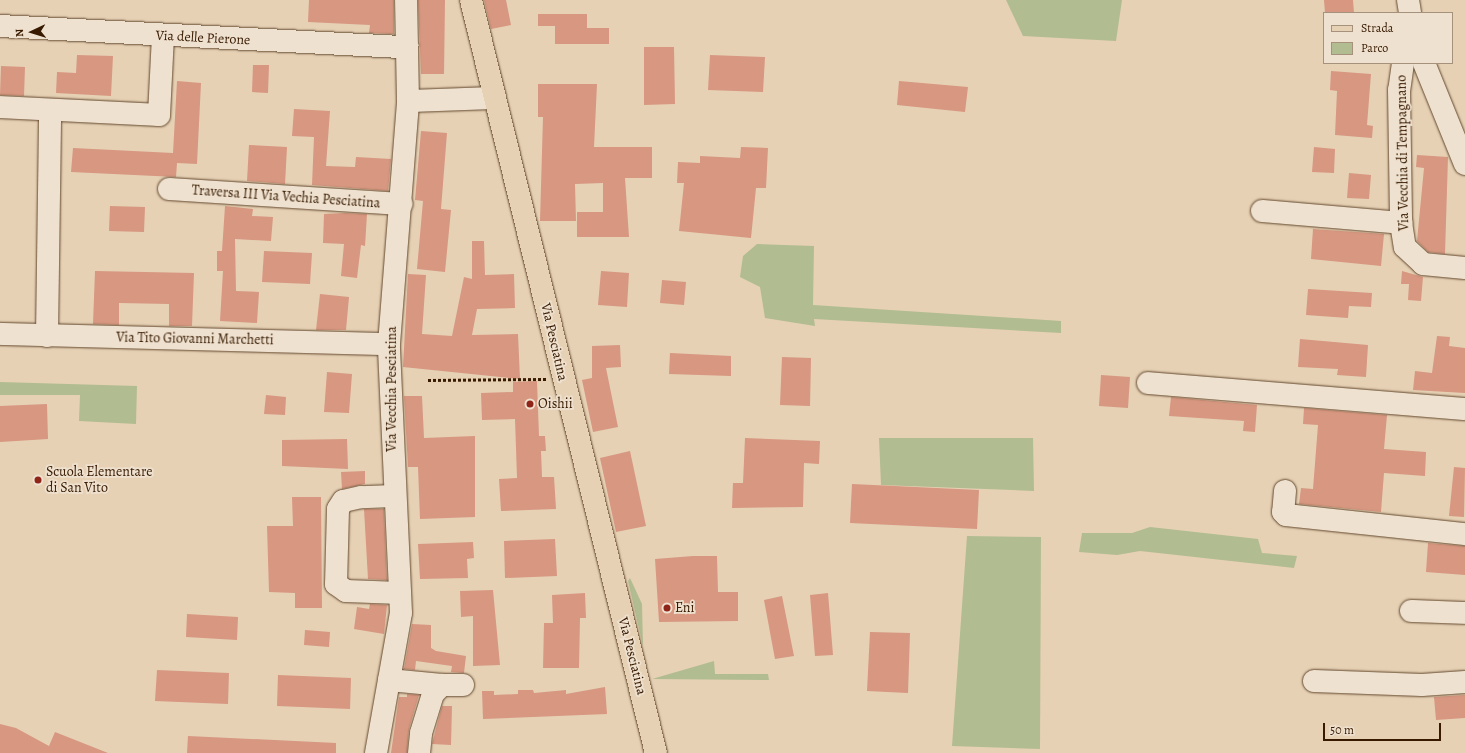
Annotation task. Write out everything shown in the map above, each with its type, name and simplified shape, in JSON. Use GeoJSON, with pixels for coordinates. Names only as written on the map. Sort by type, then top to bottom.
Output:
{"type":"FeatureCollection","features":[{"type":"Feature","properties":{"kind":"main road","name":"Via Pesciatina"},"geometry":{"type":"LineString","coordinates":[[471,0],[562,378],[656,753]]}},
{"type":"Feature","properties":{"kind":"street","name":"Via Vecchia Pesciatina"},"geometry":{"type":"LineString","coordinates":[[376,753],[401,613],[394,496],[389,344],[402,204],[408,102],[406,0]]}},
{"type":"Feature","properties":{"kind":"street"},"geometry":{"type":"LineString","coordinates":[[1408,0],[1410,12]]}},
{"type":"Feature","properties":{"kind":"street","name":"Via delle Pierone"},"geometry":{"type":"LineString","coordinates":[[0,26],[163,36],[407,47]]}},
{"type":"Feature","properties":{"kind":"street"},"geometry":{"type":"LineString","coordinates":[[0,107],[159,115],[163,36]]}},
{"type":"Feature","properties":{"kind":"street","name":"Via Vecchia di Tempagnano"},"geometry":{"type":"LineString","coordinates":[[1403,64],[1399,90],[1401,223],[1405,247],[1413,258],[1422,264],[1465,268]]}},
{"type":"Feature","properties":{"kind":"street"},"geometry":{"type":"LineString","coordinates":[[1424,64],[1465,164]]}},
{"type":"Feature","properties":{"kind":"street"},"geometry":{"type":"LineString","coordinates":[[408,102],[495,98]]}},
{"type":"Feature","properties":{"kind":"street"},"geometry":{"type":"LineString","coordinates":[[47,336],[50,110]]}},
{"type":"Feature","properties":{"kind":"street","name":"Traversa III Via Vechia Pesciatina"},"geometry":{"type":"LineString","coordinates":[[169,189],[402,204]]}},
{"type":"Feature","properties":{"kind":"street"},"geometry":{"type":"LineString","coordinates":[[1262,211],[1401,223]]}},
{"type":"Feature","properties":{"kind":"street","name":"Via Tito Giovanni Marchetti"},"geometry":{"type":"LineString","coordinates":[[0,334],[389,344]]}},
{"type":"Feature","properties":{"kind":"street"},"geometry":{"type":"LineString","coordinates":[[1148,383],[1465,409]]}},
{"type":"Feature","properties":{"kind":"street"},"geometry":{"type":"LineString","coordinates":[[1285,491],[1283,512],[1286,515],[1465,534]]}},
{"type":"Feature","properties":{"kind":"street"},"geometry":{"type":"LineString","coordinates":[[394,496],[361,496],[343,501],[338,509],[336,584],[346,591],[400,593]]}},
{"type":"Feature","properties":{"kind":"street"},"geometry":{"type":"LineString","coordinates":[[1411,611],[1465,613]]}},
{"type":"Feature","properties":{"kind":"street"},"geometry":{"type":"LineString","coordinates":[[389,680],[452,685],[433,694],[421,733],[419,753]]}},
{"type":"Feature","properties":{"kind":"street"},"geometry":{"type":"LineString","coordinates":[[1314,680],[1422,685],[1465,682]]}},
{"type":"Feature","properties":{"kind":"path"},"geometry":{"type":"LineString","coordinates":[[428,380],[562,378]]}},
{"type":"Feature","properties":{"kind":"green space"},"geometry":{"type":"Polygon","coordinates":[[[1006,0],[1122,0],[1116,41],[1023,36],[1006,0]]]}},
{"type":"Feature","properties":{"kind":"green space"},"geometry":{"type":"Polygon","coordinates":[[[757,244],[814,246],[813,305],[1061,321],[1061,333],[814,319],[815,326],[765,318],[760,287],[740,277],[743,256],[757,244]]]}},
{"type":"Feature","properties":{"kind":"green space"},"geometry":{"type":"Polygon","coordinates":[[[0,382],[137,386],[136,424],[79,421],[80,395],[0,395],[0,382]]]}},
{"type":"Feature","properties":{"kind":"green space"},"geometry":{"type":"Polygon","coordinates":[[[879,438],[1033,438],[1034,491],[881,485],[879,438]]]}},
{"type":"Feature","properties":{"kind":"green space"},"geometry":{"type":"Polygon","coordinates":[[[1150,527],[1258,539],[1262,553],[1297,556],[1294,568],[1140,551],[1117,555],[1079,552],[1082,533],[1132,533],[1150,527]]]}},
{"type":"Feature","properties":{"kind":"green space"},"geometry":{"type":"Polygon","coordinates":[[[967,536],[1041,537],[1040,749],[952,746],[967,536]]]}},
{"type":"Feature","properties":{"kind":"green space"},"geometry":{"type":"Polygon","coordinates":[[[630,578],[642,604],[643,646],[628,581],[630,578]]]}},
{"type":"Feature","properties":{"kind":"green space"},"geometry":{"type":"Polygon","coordinates":[[[714,661],[715,674],[768,674],[769,680],[652,679],[714,661]]]}},
{"type":"Feature","properties":{"kind":"building"},"geometry":{"type":"Polygon","coordinates":[[[309,0],[394,0],[394,34],[369,33],[370,25],[308,22],[309,0]]]}},
{"type":"Feature","properties":{"kind":"building"},"geometry":{"type":"Polygon","coordinates":[[[418,0],[445,0],[444,74],[421,74],[418,0]]]}},
{"type":"Feature","properties":{"kind":"building"},"geometry":{"type":"Polygon","coordinates":[[[484,0],[506,0],[511,25],[491,29],[484,0]]]}},
{"type":"Feature","properties":{"kind":"building"},"geometry":{"type":"Polygon","coordinates":[[[1324,0],[1353,0],[1354,12],[1325,12],[1324,0]]]}},
{"type":"Feature","properties":{"kind":"building"},"geometry":{"type":"Polygon","coordinates":[[[538,14],[587,14],[587,28],[609,28],[609,44],[555,44],[555,26],[538,26],[538,14]]]}},
{"type":"Feature","properties":{"kind":"building"},"geometry":{"type":"Polygon","coordinates":[[[644,47],[674,47],[675,104],[644,105],[644,47]]]}},
{"type":"Feature","properties":{"kind":"building"},"geometry":{"type":"Polygon","coordinates":[[[77,55],[113,56],[111,96],[56,93],[57,72],[76,73],[77,55]]]}},
{"type":"Feature","properties":{"kind":"building"},"geometry":{"type":"Polygon","coordinates":[[[710,55],[765,57],[763,92],[708,90],[710,55]]]}},
{"type":"Feature","properties":{"kind":"building"},"geometry":{"type":"Polygon","coordinates":[[[253,65],[269,65],[268,93],[252,92],[253,65]]]}},
{"type":"Feature","properties":{"kind":"building"},"geometry":{"type":"Polygon","coordinates":[[[1,66],[25,67],[24,96],[0,95],[1,66]]]}},
{"type":"Feature","properties":{"kind":"building"},"geometry":{"type":"Polygon","coordinates":[[[1331,71],[1371,74],[1367,125],[1373,126],[1372,138],[1335,135],[1337,91],[1330,90],[1331,71]]]}},
{"type":"Feature","properties":{"kind":"building"},"geometry":{"type":"Polygon","coordinates":[[[177,81],[201,83],[197,164],[177,163],[176,177],[71,172],[73,148],[173,153],[177,81]]]}},
{"type":"Feature","properties":{"kind":"building"},"geometry":{"type":"Polygon","coordinates":[[[899,81],[968,87],[965,112],[897,105],[899,81]]]}},
{"type":"Feature","properties":{"kind":"building"},"geometry":{"type":"Polygon","coordinates":[[[538,84],[597,84],[594,147],[652,147],[652,178],[625,178],[629,237],[577,237],[577,212],[603,212],[603,183],[575,184],[576,221],[540,221],[543,117],[538,117],[538,84]]]}},
{"type":"Feature","properties":{"kind":"building"},"geometry":{"type":"Polygon","coordinates":[[[294,109],[330,111],[326,166],[355,167],[356,157],[391,159],[388,191],[312,185],[314,137],[292,136],[294,109]]]}},
{"type":"Feature","properties":{"kind":"building"},"geometry":{"type":"Polygon","coordinates":[[[421,131],[447,133],[441,209],[451,210],[445,272],[417,269],[423,201],[415,200],[421,131]]]}},
{"type":"Feature","properties":{"kind":"building"},"geometry":{"type":"Polygon","coordinates":[[[249,145],[287,147],[285,184],[247,181],[249,145]]]}},
{"type":"Feature","properties":{"kind":"building"},"geometry":{"type":"Polygon","coordinates":[[[741,147],[768,148],[766,188],[756,188],[751,238],[679,231],[684,183],[677,183],[678,162],[700,163],[700,156],[740,158],[741,147]]]}},
{"type":"Feature","properties":{"kind":"building"},"geometry":{"type":"Polygon","coordinates":[[[1314,147],[1335,149],[1334,173],[1312,172],[1314,147]]]}},
{"type":"Feature","properties":{"kind":"building"},"geometry":{"type":"Polygon","coordinates":[[[1417,155],[1448,157],[1445,254],[1428,252],[1417,241],[1424,168],[1416,167],[1417,155]]]}},
{"type":"Feature","properties":{"kind":"building"},"geometry":{"type":"Polygon","coordinates":[[[1349,173],[1371,175],[1369,199],[1347,198],[1349,173]]]}},
{"type":"Feature","properties":{"kind":"building"},"geometry":{"type":"Polygon","coordinates":[[[110,206],[145,207],[144,232],[109,231],[110,206]]]}},
{"type":"Feature","properties":{"kind":"building"},"geometry":{"type":"Polygon","coordinates":[[[225,206],[253,209],[252,216],[273,217],[271,241],[235,239],[236,291],[259,292],[257,323],[220,321],[223,271],[217,271],[217,251],[222,251],[225,206]]]}},
{"type":"Feature","properties":{"kind":"building"},"geometry":{"type":"Polygon","coordinates":[[[324,214],[367,214],[365,246],[361,245],[357,278],[341,276],[344,244],[323,243],[324,214]]]}},
{"type":"Feature","properties":{"kind":"building"},"geometry":{"type":"Polygon","coordinates":[[[1313,229],[1384,234],[1381,266],[1311,259],[1313,229]]]}},
{"type":"Feature","properties":{"kind":"building"},"geometry":{"type":"Polygon","coordinates":[[[472,241],[484,241],[485,275],[514,274],[515,308],[477,309],[472,335],[518,334],[520,379],[403,367],[408,274],[426,275],[422,334],[452,336],[464,277],[472,279],[472,241]]]}},
{"type":"Feature","properties":{"kind":"building"},"geometry":{"type":"Polygon","coordinates":[[[264,251],[312,253],[310,284],[262,282],[264,251]]]}},
{"type":"Feature","properties":{"kind":"building"},"geometry":{"type":"Polygon","coordinates":[[[95,271],[194,273],[192,326],[169,326],[169,304],[119,303],[119,325],[93,324],[95,271]]]}},
{"type":"Feature","properties":{"kind":"building"},"geometry":{"type":"Polygon","coordinates":[[[601,271],[629,273],[627,307],[598,305],[601,271]]]}},
{"type":"Feature","properties":{"kind":"building"},"geometry":{"type":"Polygon","coordinates":[[[1402,271],[1423,277],[1421,301],[1408,300],[1409,284],[1401,284],[1402,271]]]}},
{"type":"Feature","properties":{"kind":"building"},"geometry":{"type":"Polygon","coordinates":[[[662,280],[686,282],[684,305],[660,303],[662,280]]]}},
{"type":"Feature","properties":{"kind":"building"},"geometry":{"type":"Polygon","coordinates":[[[1308,289],[1372,293],[1371,307],[1349,306],[1348,318],[1306,315],[1308,289]]]}},
{"type":"Feature","properties":{"kind":"building"},"geometry":{"type":"Polygon","coordinates":[[[320,294],[349,297],[346,330],[316,330],[320,294]]]}},
{"type":"Feature","properties":{"kind":"building"},"geometry":{"type":"Polygon","coordinates":[[[1437,336],[1450,337],[1449,346],[1465,348],[1465,393],[1413,390],[1415,371],[1432,373],[1437,336]]]}},
{"type":"Feature","properties":{"kind":"building"},"geometry":{"type":"Polygon","coordinates":[[[1300,339],[1368,345],[1366,377],[1337,375],[1338,369],[1298,367],[1300,339]]]}},
{"type":"Feature","properties":{"kind":"building"},"geometry":{"type":"Polygon","coordinates":[[[620,345],[621,367],[606,368],[618,427],[593,432],[582,380],[592,378],[592,346],[620,345]]]}},
{"type":"Feature","properties":{"kind":"building"},"geometry":{"type":"Polygon","coordinates":[[[670,353],[731,356],[731,376],[669,374],[670,353]]]}},
{"type":"Feature","properties":{"kind":"building"},"geometry":{"type":"Polygon","coordinates":[[[782,357],[811,358],[810,406],[780,405],[782,357]]]}},
{"type":"Feature","properties":{"kind":"building"},"geometry":{"type":"Polygon","coordinates":[[[327,372],[352,374],[349,413],[324,412],[327,372]]]}},
{"type":"Feature","properties":{"kind":"building"},"geometry":{"type":"Polygon","coordinates":[[[1101,375],[1130,377],[1128,408],[1099,406],[1101,375]]]}},
{"type":"Feature","properties":{"kind":"building"},"geometry":{"type":"Polygon","coordinates":[[[537,381],[539,436],[545,436],[546,451],[541,451],[542,477],[554,477],[556,509],[501,511],[499,479],[517,478],[515,419],[482,420],[481,393],[513,392],[513,382],[537,381]]]}},
{"type":"Feature","properties":{"kind":"building"},"geometry":{"type":"Polygon","coordinates":[[[266,395],[286,397],[285,415],[264,414],[266,395]]]}},
{"type":"Feature","properties":{"kind":"building"},"geometry":{"type":"Polygon","coordinates":[[[404,396],[422,396],[424,438],[475,436],[475,517],[420,519],[418,467],[408,467],[404,396]]]}},
{"type":"Feature","properties":{"kind":"building"},"geometry":{"type":"Polygon","coordinates":[[[1171,397],[1257,405],[1255,432],[1243,431],[1244,421],[1169,416],[1171,397]]]}},
{"type":"Feature","properties":{"kind":"building"},"geometry":{"type":"Polygon","coordinates":[[[47,404],[48,439],[0,442],[0,406],[47,404]]]}},
{"type":"Feature","properties":{"kind":"building"},"geometry":{"type":"Polygon","coordinates":[[[1304,408],[1387,415],[1384,449],[1426,452],[1425,476],[1384,473],[1381,512],[1299,504],[1301,488],[1313,489],[1318,425],[1303,424],[1304,408]]]}},
{"type":"Feature","properties":{"kind":"building"},"geometry":{"type":"Polygon","coordinates":[[[745,438],[820,441],[819,464],[804,463],[803,507],[732,508],[733,483],[743,483],[745,438]]]}},
{"type":"Feature","properties":{"kind":"building"},"geometry":{"type":"Polygon","coordinates":[[[347,439],[348,469],[282,466],[282,440],[347,439]]]}},
{"type":"Feature","properties":{"kind":"building"},"geometry":{"type":"Polygon","coordinates":[[[630,451],[646,526],[616,532],[600,458],[630,451]]]}},
{"type":"Feature","properties":{"kind":"building"},"geometry":{"type":"Polygon","coordinates":[[[1454,467],[1465,468],[1464,517],[1449,516],[1454,467]]]}},
{"type":"Feature","properties":{"kind":"building"},"geometry":{"type":"Polygon","coordinates":[[[365,471],[365,484],[342,489],[341,472],[365,471]]]}},
{"type":"Feature","properties":{"kind":"building"},"geometry":{"type":"Polygon","coordinates":[[[852,484],[979,490],[977,529],[850,523],[852,484]]]}},
{"type":"Feature","properties":{"kind":"building"},"geometry":{"type":"Polygon","coordinates":[[[292,497],[321,497],[322,608],[295,608],[295,593],[269,592],[267,526],[293,526],[292,497]]]}},
{"type":"Feature","properties":{"kind":"building"},"geometry":{"type":"Polygon","coordinates":[[[364,509],[384,509],[387,580],[368,579],[364,509]]]}},
{"type":"Feature","properties":{"kind":"building"},"geometry":{"type":"Polygon","coordinates":[[[555,539],[557,576],[505,578],[504,541],[555,539]]]}},
{"type":"Feature","properties":{"kind":"building"},"geometry":{"type":"Polygon","coordinates":[[[473,542],[474,558],[467,559],[468,578],[420,579],[418,544],[473,542]]]}},
{"type":"Feature","properties":{"kind":"building"},"geometry":{"type":"Polygon","coordinates":[[[1428,543],[1465,546],[1465,575],[1426,572],[1428,543]]]}},
{"type":"Feature","properties":{"kind":"building"},"geometry":{"type":"Polygon","coordinates":[[[717,556],[718,592],[738,592],[738,621],[659,622],[655,559],[717,556]]]}},
{"type":"Feature","properties":{"kind":"building"},"geometry":{"type":"Polygon","coordinates":[[[493,590],[500,665],[473,666],[473,616],[461,617],[460,591],[493,590]]]}},
{"type":"Feature","properties":{"kind":"building"},"geometry":{"type":"Polygon","coordinates":[[[585,593],[586,618],[580,618],[579,668],[543,668],[544,623],[553,623],[552,595],[585,593]]]}},
{"type":"Feature","properties":{"kind":"building"},"geometry":{"type":"Polygon","coordinates":[[[828,593],[833,655],[815,656],[810,595],[828,593]]]}},
{"type":"Feature","properties":{"kind":"building"},"geometry":{"type":"Polygon","coordinates":[[[782,596],[794,656],[775,659],[764,600],[782,596]]]}},
{"type":"Feature","properties":{"kind":"building"},"geometry":{"type":"Polygon","coordinates":[[[370,604],[387,605],[384,634],[354,629],[357,607],[369,609],[370,604]]]}},
{"type":"Feature","properties":{"kind":"building"},"geometry":{"type":"Polygon","coordinates":[[[187,614],[238,617],[237,640],[186,637],[187,614]]]}},
{"type":"Feature","properties":{"kind":"building"},"geometry":{"type":"Polygon","coordinates":[[[412,624],[431,625],[431,648],[436,651],[466,656],[464,673],[451,672],[452,666],[416,661],[415,670],[404,669],[412,624]]]}},
{"type":"Feature","properties":{"kind":"building"},"geometry":{"type":"Polygon","coordinates":[[[305,630],[330,632],[329,647],[304,645],[305,630]]]}},
{"type":"Feature","properties":{"kind":"building"},"geometry":{"type":"Polygon","coordinates":[[[870,632],[910,633],[908,693],[867,691],[870,632]]]}},
{"type":"Feature","properties":{"kind":"building"},"geometry":{"type":"Polygon","coordinates":[[[157,670],[229,673],[228,704],[155,701],[157,670]]]}},
{"type":"Feature","properties":{"kind":"building"},"geometry":{"type":"Polygon","coordinates":[[[278,675],[351,678],[350,709],[277,706],[278,675]]]}},
{"type":"Feature","properties":{"kind":"building"},"geometry":{"type":"Polygon","coordinates":[[[605,687],[607,714],[483,719],[482,691],[494,691],[494,695],[518,694],[518,690],[533,690],[534,693],[566,690],[566,694],[605,687]]]}},
{"type":"Feature","properties":{"kind":"building"},"geometry":{"type":"Polygon","coordinates":[[[407,694],[419,695],[409,729],[407,753],[391,753],[399,697],[407,697],[407,694]]]}},
{"type":"Feature","properties":{"kind":"building"},"geometry":{"type":"Polygon","coordinates":[[[1465,695],[1465,718],[1436,720],[1434,697],[1465,695]]]}},
{"type":"Feature","properties":{"kind":"building"},"geometry":{"type":"Polygon","coordinates":[[[442,706],[452,706],[451,745],[432,744],[442,706]]]}},
{"type":"Feature","properties":{"kind":"building"},"geometry":{"type":"Polygon","coordinates":[[[0,724],[16,728],[49,746],[55,732],[108,753],[0,753],[0,724]]]}},
{"type":"Feature","properties":{"kind":"building"},"geometry":{"type":"Polygon","coordinates":[[[188,736],[336,743],[336,753],[187,753],[188,736]]]}},
{"type":"Feature","properties":{"kind":"place","name":"Oishii"},"geometry":{"type":"Point","coordinates":[530,404]}},
{"type":"Feature","properties":{"kind":"place","name":"Scuola Elementare di San Vito"},"geometry":{"type":"Point","coordinates":[38,480]}},
{"type":"Feature","properties":{"kind":"place","name":"Eni"},"geometry":{"type":"Point","coordinates":[667,608]}}]}
